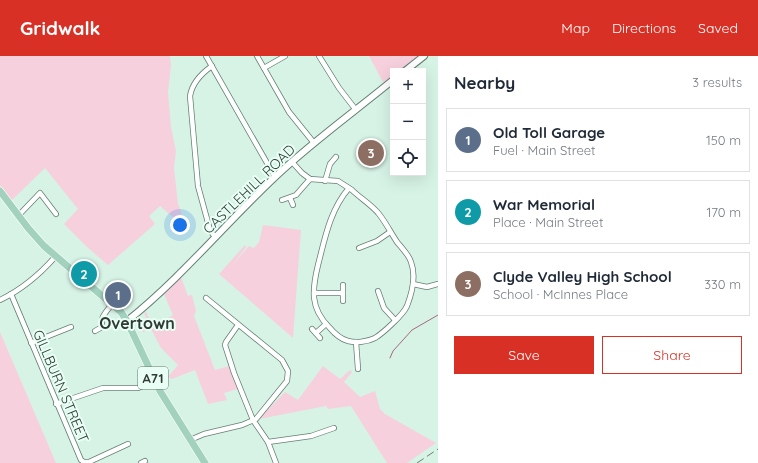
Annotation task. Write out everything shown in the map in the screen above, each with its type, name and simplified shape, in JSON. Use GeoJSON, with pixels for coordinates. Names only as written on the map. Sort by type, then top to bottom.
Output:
{"type":"FeatureCollection","features":[{"type":"Feature","properties":{"kind":"main road"},"geometry":{"type":"LineString","coordinates":[[409,68],[424,56]]}},
{"type":"Feature","properties":{"kind":"main road","name":"CASTLEHILL ROAD"},"geometry":{"type":"LineString","coordinates":[[127,321],[164,290],[275,177],[314,143],[390,82]]}},
{"type":"Feature","properties":{"kind":"main road","name":"A71"},"geometry":{"type":"LineString","coordinates":[[0,191],[35,237],[55,257],[121,312],[127,321],[154,381],[204,463]]}},
{"type":"Feature","properties":{"kind":"street"},"geometry":{"type":"LineString","coordinates":[[206,56],[275,177]]}},
{"type":"Feature","properties":{"kind":"street"},"geometry":{"type":"LineString","coordinates":[[257,56],[289,112],[314,143]]}},
{"type":"Feature","properties":{"kind":"street"},"geometry":{"type":"LineString","coordinates":[[264,68],[285,56]]}},
{"type":"Feature","properties":{"kind":"street"},"geometry":{"type":"LineString","coordinates":[[319,56],[339,88],[356,110]]}},
{"type":"Feature","properties":{"kind":"street"},"geometry":{"type":"LineString","coordinates":[[212,66],[202,74],[190,96],[198,186],[210,230],[215,237]]}},
{"type":"Feature","properties":{"kind":"street"},"geometry":{"type":"LineString","coordinates":[[325,181],[330,164],[336,156]]}},
{"type":"Feature","properties":{"kind":"street"},"geometry":{"type":"LineString","coordinates":[[292,162],[310,179],[338,181],[349,188],[378,213],[411,260],[413,269],[413,284],[406,307],[395,320],[374,338],[356,342],[341,338],[319,316],[315,307],[314,292],[322,247],[333,212],[340,199],[349,188]]}},
{"type":"Feature","properties":{"kind":"street"},"geometry":{"type":"LineString","coordinates":[[282,200],[290,198],[300,192],[310,179]]}},
{"type":"Feature","properties":{"kind":"street"},"geometry":{"type":"LineString","coordinates":[[18,216],[40,193],[56,214]]}},
{"type":"Feature","properties":{"kind":"street"},"geometry":{"type":"LineString","coordinates":[[290,198],[293,205]]}},
{"type":"Feature","properties":{"kind":"street"},"geometry":{"type":"LineString","coordinates":[[359,248],[377,241],[390,232]]}},
{"type":"Feature","properties":{"kind":"street"},"geometry":{"type":"LineString","coordinates":[[0,300],[11,294],[46,267],[55,257]]}},
{"type":"Feature","properties":{"kind":"street"},"geometry":{"type":"LineString","coordinates":[[413,284],[427,287],[437,286]]}},
{"type":"Feature","properties":{"kind":"street"},"geometry":{"type":"LineString","coordinates":[[343,285],[343,301]]}},
{"type":"Feature","properties":{"kind":"street"},"geometry":{"type":"LineString","coordinates":[[378,291],[384,308],[395,320]]}},
{"type":"Feature","properties":{"kind":"street"},"geometry":{"type":"LineString","coordinates":[[314,292],[343,293]]}},
{"type":"Feature","properties":{"kind":"street","name":"GILLBURN STREET"},"geometry":{"type":"LineString","coordinates":[[11,294],[56,404],[81,460],[84,462],[89,462],[128,444]]}},
{"type":"Feature","properties":{"kind":"street"},"geometry":{"type":"LineString","coordinates":[[190,440],[204,434],[242,425],[254,420],[287,381],[288,371],[282,360],[206,298]]}},
{"type":"Feature","properties":{"kind":"street"},"geometry":{"type":"LineString","coordinates":[[95,332],[102,327],[102,317],[112,304]]}},
{"type":"Feature","properties":{"kind":"street"},"geometry":{"type":"LineString","coordinates":[[316,333],[326,324]]}},
{"type":"Feature","properties":{"kind":"street"},"geometry":{"type":"LineString","coordinates":[[238,325],[226,342],[225,346],[234,373],[254,420],[268,442],[276,463]]}},
{"type":"Feature","properties":{"kind":"street"},"geometry":{"type":"LineString","coordinates":[[31,343],[71,327]]}},
{"type":"Feature","properties":{"kind":"street"},"geometry":{"type":"LineString","coordinates":[[312,329],[320,338]]}},
{"type":"Feature","properties":{"kind":"street"},"geometry":{"type":"LineString","coordinates":[[356,342],[358,368]]}},
{"type":"Feature","properties":{"kind":"street"},"geometry":{"type":"LineString","coordinates":[[56,404],[103,388],[138,388],[154,381]]}},
{"type":"Feature","properties":{"kind":"street"},"geometry":{"type":"LineString","coordinates":[[268,442],[311,436],[334,428]]}},
{"type":"Feature","properties":{"kind":"street"},"geometry":{"type":"LineString","coordinates":[[328,430],[330,436]]}},
{"type":"Feature","properties":{"kind":"shaded area"},"geometry":{"type":"Polygon","coordinates":[[[0,56],[170,56],[171,66],[168,92],[171,127],[176,151],[174,168],[178,204],[182,214],[174,218],[160,206],[149,216],[155,224],[108,265],[64,224],[78,209],[45,168],[11,201],[0,185],[0,56]]]}},
{"type":"Feature","properties":{"kind":"shaded area"},"geometry":{"type":"Polygon","coordinates":[[[369,56],[419,56],[404,68],[390,68],[390,80],[386,83],[383,82],[369,56]]]}},
{"type":"Feature","properties":{"kind":"shaded area"},"geometry":{"type":"Polygon","coordinates":[[[263,225],[301,230],[293,338],[219,274],[245,245],[246,247],[234,263],[249,246],[254,248],[259,242],[263,225]]]}},
{"type":"Feature","properties":{"kind":"shaded area"},"geometry":{"type":"Polygon","coordinates":[[[181,277],[188,296],[192,295],[196,311],[194,316],[215,370],[229,366],[238,389],[224,393],[227,400],[208,404],[195,370],[172,379],[168,377],[178,365],[161,348],[151,329],[143,332],[141,331],[148,324],[145,311],[149,318],[156,323],[155,326],[173,315],[164,294],[181,277]]]}},
{"type":"Feature","properties":{"kind":"shaded area"},"geometry":{"type":"Polygon","coordinates":[[[0,332],[56,463],[0,463],[0,332]]]}},
{"type":"Feature","properties":{"kind":"shaded area"},"geometry":{"type":"Polygon","coordinates":[[[323,366],[340,379],[350,370],[352,372],[344,382],[360,397],[375,391],[380,409],[385,414],[436,443],[407,463],[387,463],[351,406],[328,409],[326,406],[259,419],[285,392],[298,400],[323,366]]]}},
{"type":"Feature","properties":{"kind":"waterway"},"geometry":{"type":"LineString","coordinates":[[390,358],[393,351],[412,330],[438,315]]}},
{"type":"Feature","properties":{"kind":"railway"},"geometry":{"type":"LineString","coordinates":[[417,463],[438,449]]}},
{"type":"Feature","properties":{"kind":"place","name":"Clyde Valley High School"},"geometry":{"type":"Point","coordinates":[371,153]}},
{"type":"Feature","properties":{"kind":"place","name":"War Memorial"},"geometry":{"type":"Point","coordinates":[84,274]}},
{"type":"Feature","properties":{"kind":"place","name":"Old Toll Garage"},"geometry":{"type":"Point","coordinates":[118,295]}},
{"type":"Feature","properties":{"kind":"district","name":"Overtown"},"geometry":{"type":"Point","coordinates":[137,323]}}]}
